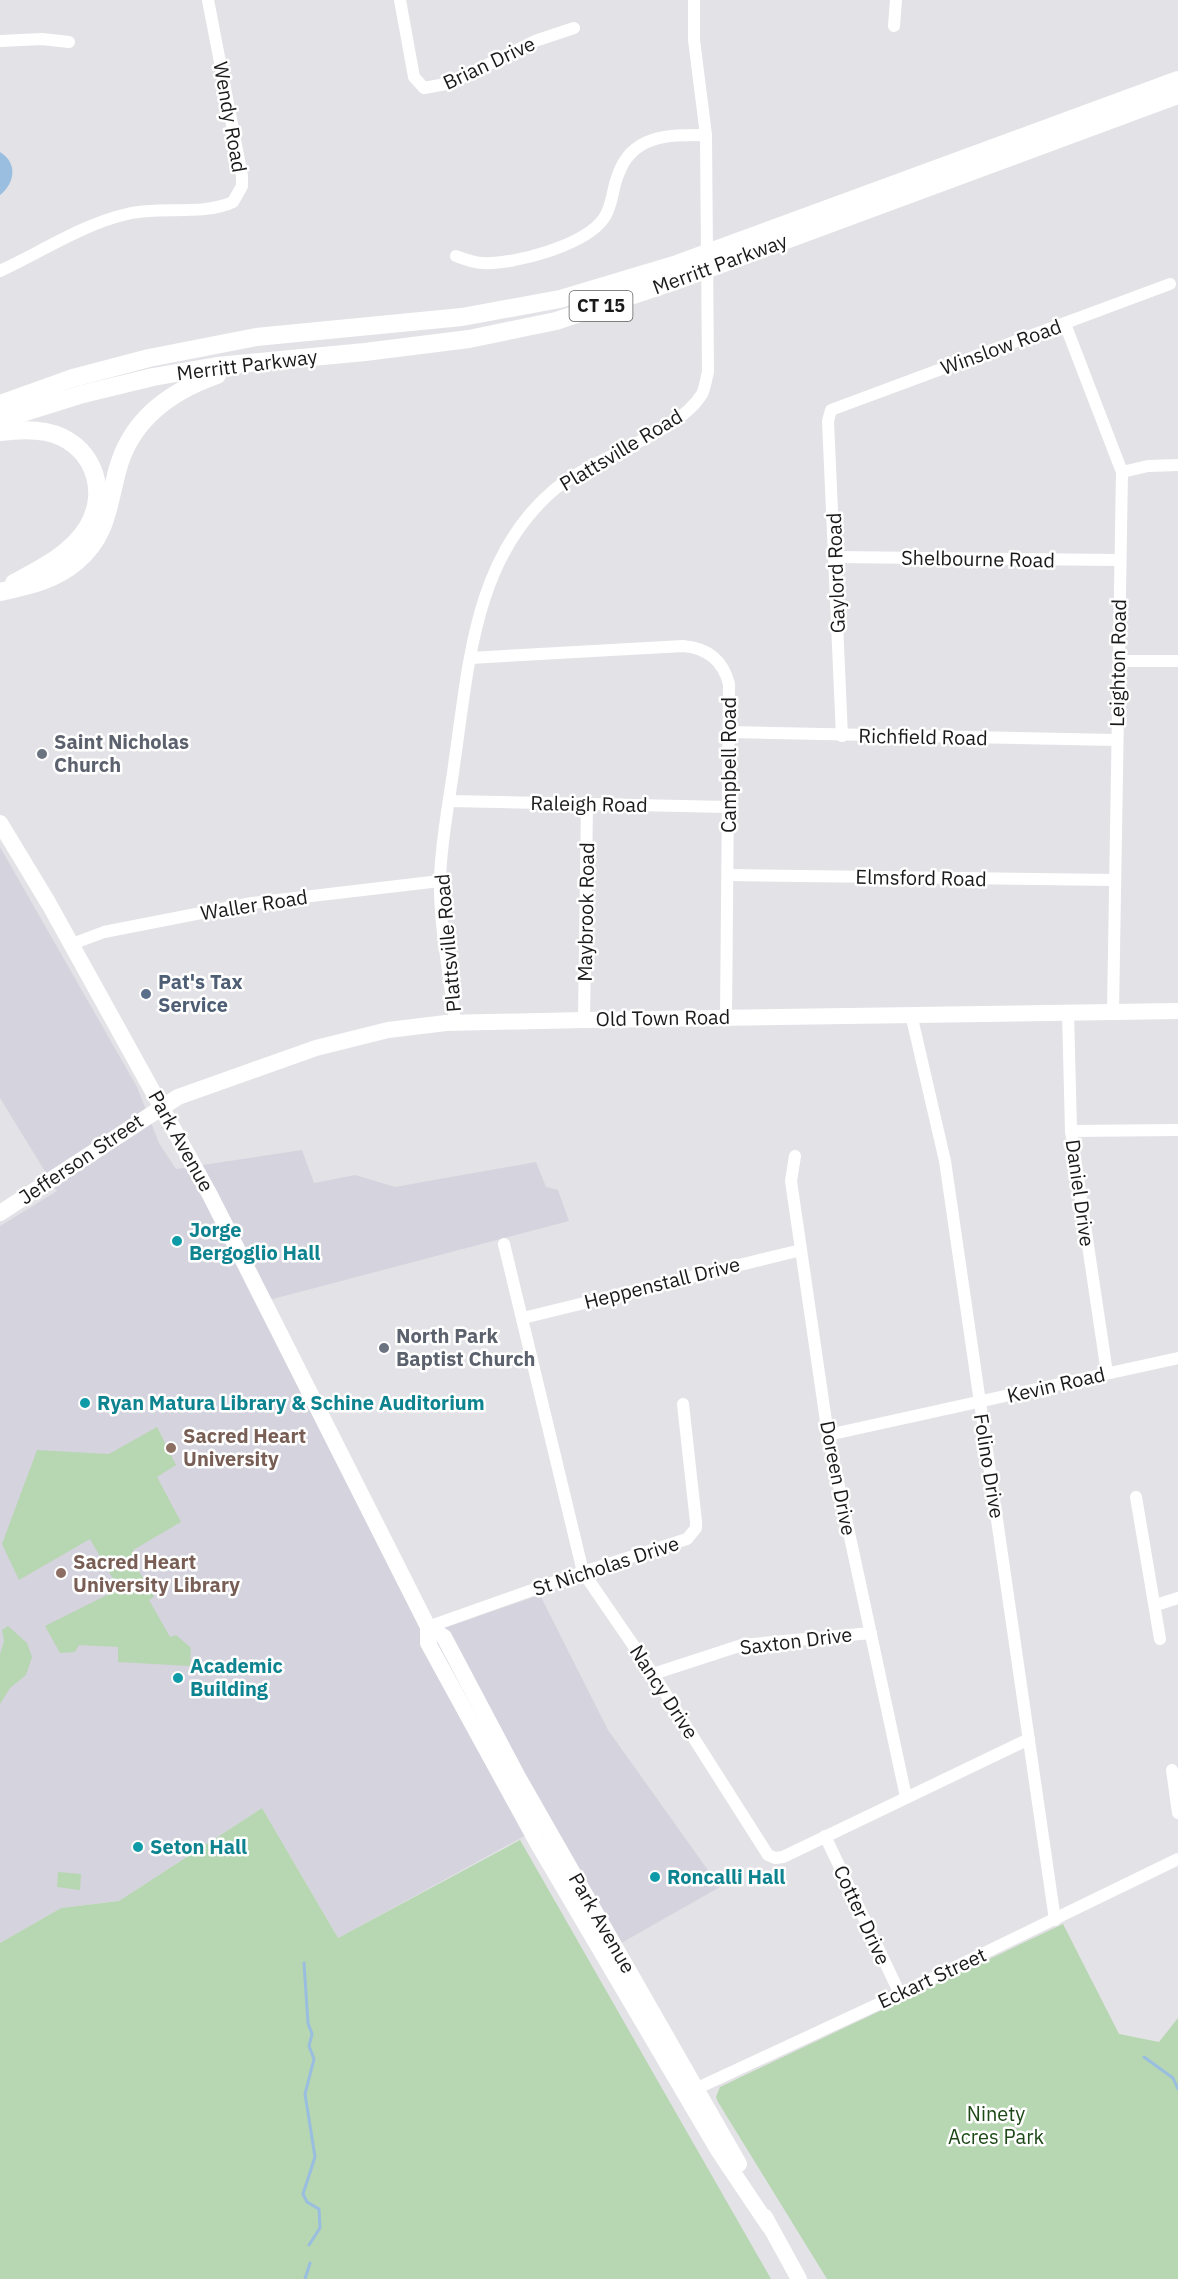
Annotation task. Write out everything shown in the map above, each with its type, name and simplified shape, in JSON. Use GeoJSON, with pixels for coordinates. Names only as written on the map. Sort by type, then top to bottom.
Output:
{"type":"FeatureCollection","features":[{"type":"Feature","properties":{"kind":"highway","name":"Merritt Parkway"},"geometry":{"type":"LineString","coordinates":[[0,404],[73,378],[149,358],[256,337],[462,317],[560,299],[677,264],[1178,80]]}},
{"type":"Feature","properties":{"kind":"highway","name":"Merritt Parkway"},"geometry":{"type":"LineString","coordinates":[[0,420],[117,385],[217,366],[469,339],[556,321],[675,281],[1178,95]]}},
{"type":"Feature","properties":{"kind":"highway"},"geometry":{"type":"LineString","coordinates":[[0,592],[54,577],[77,562],[87,551],[99,534],[110,508],[117,469],[127,444],[141,423],[166,398],[189,385],[263,361]]}},
{"type":"Feature","properties":{"kind":"highway"},"geometry":{"type":"LineString","coordinates":[[0,396],[73,378]]}},
{"type":"Feature","properties":{"kind":"highway"},"geometry":{"type":"LineString","coordinates":[[0,432],[46,432],[69,441],[89,459],[97,484],[95,509],[86,529],[77,540],[62,554],[0,592]]}},
{"type":"Feature","properties":{"kind":"main road","name":"Park Avenue"},"geometry":{"type":"LineString","coordinates":[[0,824],[72,944],[243,1258],[311,1399],[428,1627],[428,1643],[691,2091],[748,2199],[769,2226],[799,2279]]}},
{"type":"Feature","properties":{"kind":"main road","name":"Old Town Road"},"geometry":{"type":"LineString","coordinates":[[162,1106],[178,1097],[347,1039],[409,1027],[455,1023],[726,1016],[1178,1011]]}},
{"type":"Feature","properties":{"kind":"main road","name":"Jefferson Street"},"geometry":{"type":"LineString","coordinates":[[0,1213],[162,1106]]}},
{"type":"Feature","properties":{"kind":"street","name":"Wendy Road"},"geometry":{"type":"LineString","coordinates":[[0,271],[99,223],[125,214],[154,210],[217,208],[233,202],[242,186],[242,176],[208,0]]}},
{"type":"Feature","properties":{"kind":"street","name":"Brian Drive"},"geometry":{"type":"LineString","coordinates":[[400,0],[414,77],[424,88],[451,83],[535,41],[574,28]]}},
{"type":"Feature","properties":{"kind":"street","name":"Plattsville Road"},"geometry":{"type":"LineString","coordinates":[[455,1023],[440,881],[470,658],[488,585],[501,556],[527,518],[556,489],[579,473],[666,427],[686,413],[702,393],[708,362],[708,232],[706,135],[694,40],[694,0]]}},
{"type":"Feature","properties":{"kind":"street"},"geometry":{"type":"LineString","coordinates":[[894,26],[896,0]]}},
{"type":"Feature","properties":{"kind":"street"},"geometry":{"type":"LineString","coordinates":[[0,41],[42,39],[69,42]]}},
{"type":"Feature","properties":{"kind":"street"},"geometry":{"type":"LineString","coordinates":[[456,256],[482,263],[515,259],[561,247],[578,239],[603,221],[609,210],[623,161],[632,152],[652,139],[664,135],[706,135]]}},
{"type":"Feature","properties":{"kind":"street","name":"Winslow Road"},"geometry":{"type":"LineString","coordinates":[[831,410],[1170,284]]}},
{"type":"Feature","properties":{"kind":"street","name":"Leighton Road"},"geometry":{"type":"LineString","coordinates":[[1065,324],[1122,472],[1113,1012]]}},
{"type":"Feature","properties":{"kind":"street","name":"Gaylord Road"},"geometry":{"type":"LineString","coordinates":[[831,410],[828,421],[836,557],[842,736]]}},
{"type":"Feature","properties":{"kind":"street"},"geometry":{"type":"LineString","coordinates":[[1122,472],[1148,466],[1178,465]]}},
{"type":"Feature","properties":{"kind":"street","name":"Shelbourne Road"},"geometry":{"type":"LineString","coordinates":[[836,557],[1120,560]]}},
{"type":"Feature","properties":{"kind":"street","name":"Campbell Road"},"geometry":{"type":"LineString","coordinates":[[470,658],[694,647],[713,656],[727,675],[729,732],[726,1016]]}},
{"type":"Feature","properties":{"kind":"street"},"geometry":{"type":"LineString","coordinates":[[1119,661],[1178,661]]}},
{"type":"Feature","properties":{"kind":"street","name":"Richfield Road"},"geometry":{"type":"LineString","coordinates":[[729,732],[1116,740]]}},
{"type":"Feature","properties":{"kind":"street","name":"Raleigh Road"},"geometry":{"type":"LineString","coordinates":[[449,801],[728,807]]}},
{"type":"Feature","properties":{"kind":"street","name":"Maybrook Road"},"geometry":{"type":"LineString","coordinates":[[584,1020],[587,804]]}},
{"type":"Feature","properties":{"kind":"street","name":"Elmsford Road"},"geometry":{"type":"LineString","coordinates":[[728,875],[1114,880]]}},
{"type":"Feature","properties":{"kind":"street","name":"Waller Road"},"geometry":{"type":"LineString","coordinates":[[72,944],[104,932],[252,903],[440,881]]}},
{"type":"Feature","properties":{"kind":"street","name":"Daniel Drive"},"geometry":{"type":"LineString","coordinates":[[1068,1012],[1071,1131],[1107,1373]]}},
{"type":"Feature","properties":{"kind":"street","name":"Folino Drive"},"geometry":{"type":"LineString","coordinates":[[911,1014],[945,1161],[1055,1920]]}},
{"type":"Feature","properties":{"kind":"street"},"geometry":{"type":"LineString","coordinates":[[1071,1131],[1178,1131]]}},
{"type":"Feature","properties":{"kind":"street","name":"Doreen Drive"},"geometry":{"type":"LineString","coordinates":[[795,1156],[791,1181],[828,1435],[906,1797]]}},
{"type":"Feature","properties":{"kind":"street","name":"Nancy Drive"},"geometry":{"type":"LineString","coordinates":[[504,1244],[583,1572],[654,1674],[768,1855],[783,1857],[1029,1739]]}},
{"type":"Feature","properties":{"kind":"street","name":"Heppenstall Drive"},"geometry":{"type":"LineString","coordinates":[[523,1318],[801,1250]]}},
{"type":"Feature","properties":{"kind":"street","name":"Kevin Road"},"geometry":{"type":"LineString","coordinates":[[828,1435],[1178,1358]]}},
{"type":"Feature","properties":{"kind":"street","name":"St Nicholas Drive"},"geometry":{"type":"LineString","coordinates":[[428,1627],[583,1572],[681,1542],[696,1528],[682,1404]]}},
{"type":"Feature","properties":{"kind":"street"},"geometry":{"type":"LineString","coordinates":[[1136,1497],[1160,1639]]}},
{"type":"Feature","properties":{"kind":"street"},"geometry":{"type":"LineString","coordinates":[[1156,1605],[1178,1598]]}},
{"type":"Feature","properties":{"kind":"street","name":"Saxton Drive"},"geometry":{"type":"LineString","coordinates":[[654,1674],[742,1646],[871,1633]]}},
{"type":"Feature","properties":{"kind":"street"},"geometry":{"type":"LineString","coordinates":[[1172,1770],[1178,1813]]}},
{"type":"Feature","properties":{"kind":"street","name":"Cotter Drive"},"geometry":{"type":"LineString","coordinates":[[825,1836],[900,1994]]}},
{"type":"Feature","properties":{"kind":"street","name":"Eckart Street"},"geometry":{"type":"LineString","coordinates":[[691,2091],[900,1994],[1178,1859]]}},
{"type":"Feature","properties":{"kind":"shaded area","name":"Sacred Heart University"},"geometry":{"type":"Polygon","coordinates":[[[0,847],[137,1087],[159,1143],[176,1169],[302,1150],[314,1183],[355,1175],[395,1187],[536,1162],[546,1187],[558,1190],[569,1221],[269,1300],[433,1632],[540,1595],[608,1730],[720,1887],[609,1950],[539,1828],[338,1938],[262,1808],[119,1901],[61,1908],[0,1943],[0,1226],[57,1191],[0,1098],[0,847]]]}},
{"type":"Feature","properties":{"kind":"green space"},"geometry":{"type":"Polygon","coordinates":[[[157,1427],[176,1465],[157,1477],[181,1522],[133,1550],[140,1565],[137,1568],[154,1597],[149,1600],[170,1637],[176,1635],[191,1648],[190,1666],[118,1662],[118,1647],[79,1645],[75,1652],[60,1653],[45,1626],[119,1589],[90,1539],[19,1580],[2,1544],[37,1450],[109,1454],[157,1427]]]}},
{"type":"Feature","properties":{"kind":"green space"},"geometry":{"type":"Polygon","coordinates":[[[8,1626],[27,1643],[32,1657],[26,1675],[10,1688],[0,1704],[0,1654],[4,1641],[2,1630],[8,1626]]]}},
{"type":"Feature","properties":{"kind":"green space"},"geometry":{"type":"Polygon","coordinates":[[[262,1808],[338,1938],[520,1840],[771,2279],[0,2279],[0,1943],[61,1908],[119,1901],[262,1808]]]}},
{"type":"Feature","properties":{"kind":"green space"},"geometry":{"type":"Polygon","coordinates":[[[58,1872],[81,1874],[80,1890],[57,1887],[58,1872]]]}},
{"type":"Feature","properties":{"kind":"green space","name":"Ninety Acres Park"},"geometry":{"type":"Polygon","coordinates":[[[1063,1924],[1119,2034],[1159,2042],[1178,2018],[1178,2279],[827,2279],[718,2102],[716,2097],[720,2087],[1063,1924]]]}},
{"type":"Feature","properties":{"kind":"water"},"geometry":{"type":"Polygon","coordinates":[[[0,152],[10,162],[12,173],[9,185],[0,195],[0,152]]]}},
{"type":"Feature","properties":{"kind":"waterway"},"geometry":{"type":"LineString","coordinates":[[304,1963],[308,2023],[312,2034],[309,2046],[314,2059],[305,2094],[315,2157],[303,2194],[307,2202],[319,2209],[320,2228],[309,2245]]}},
{"type":"Feature","properties":{"kind":"waterway"},"geometry":{"type":"LineString","coordinates":[[1144,2057],[1173,2078],[1178,2089]]}},
{"type":"Feature","properties":{"kind":"waterway"},"geometry":{"type":"LineString","coordinates":[[305,2279],[310,2263]]}},
{"type":"Feature","properties":{"kind":"place","name":"Saint Nicholas Church"},"geometry":{"type":"Point","coordinates":[42,754]}},
{"type":"Feature","properties":{"kind":"place","name":"Pat's Tax Service"},"geometry":{"type":"Point","coordinates":[146,994]}},
{"type":"Feature","properties":{"kind":"place","name":"Jorge Bergoglio Hall"},"geometry":{"type":"Point","coordinates":[177,1241]}},
{"type":"Feature","properties":{"kind":"place","name":"North Park Baptist Church"},"geometry":{"type":"Point","coordinates":[384,1348]}},
{"type":"Feature","properties":{"kind":"place","name":"Ryan Matura Library & Schine Auditorium"},"geometry":{"type":"Point","coordinates":[85,1403]}},
{"type":"Feature","properties":{"kind":"place","name":"Sacred Heart University"},"geometry":{"type":"Point","coordinates":[171,1448]}},
{"type":"Feature","properties":{"kind":"place","name":"Sacred Heart University Library"},"geometry":{"type":"Point","coordinates":[61,1573]}},
{"type":"Feature","properties":{"kind":"place","name":"Academic Building"},"geometry":{"type":"Point","coordinates":[178,1678]}},
{"type":"Feature","properties":{"kind":"place","name":"Seton Hall"},"geometry":{"type":"Point","coordinates":[138,1847]}},
{"type":"Feature","properties":{"kind":"place","name":"Roncalli Hall"},"geometry":{"type":"Point","coordinates":[655,1877]}}]}
